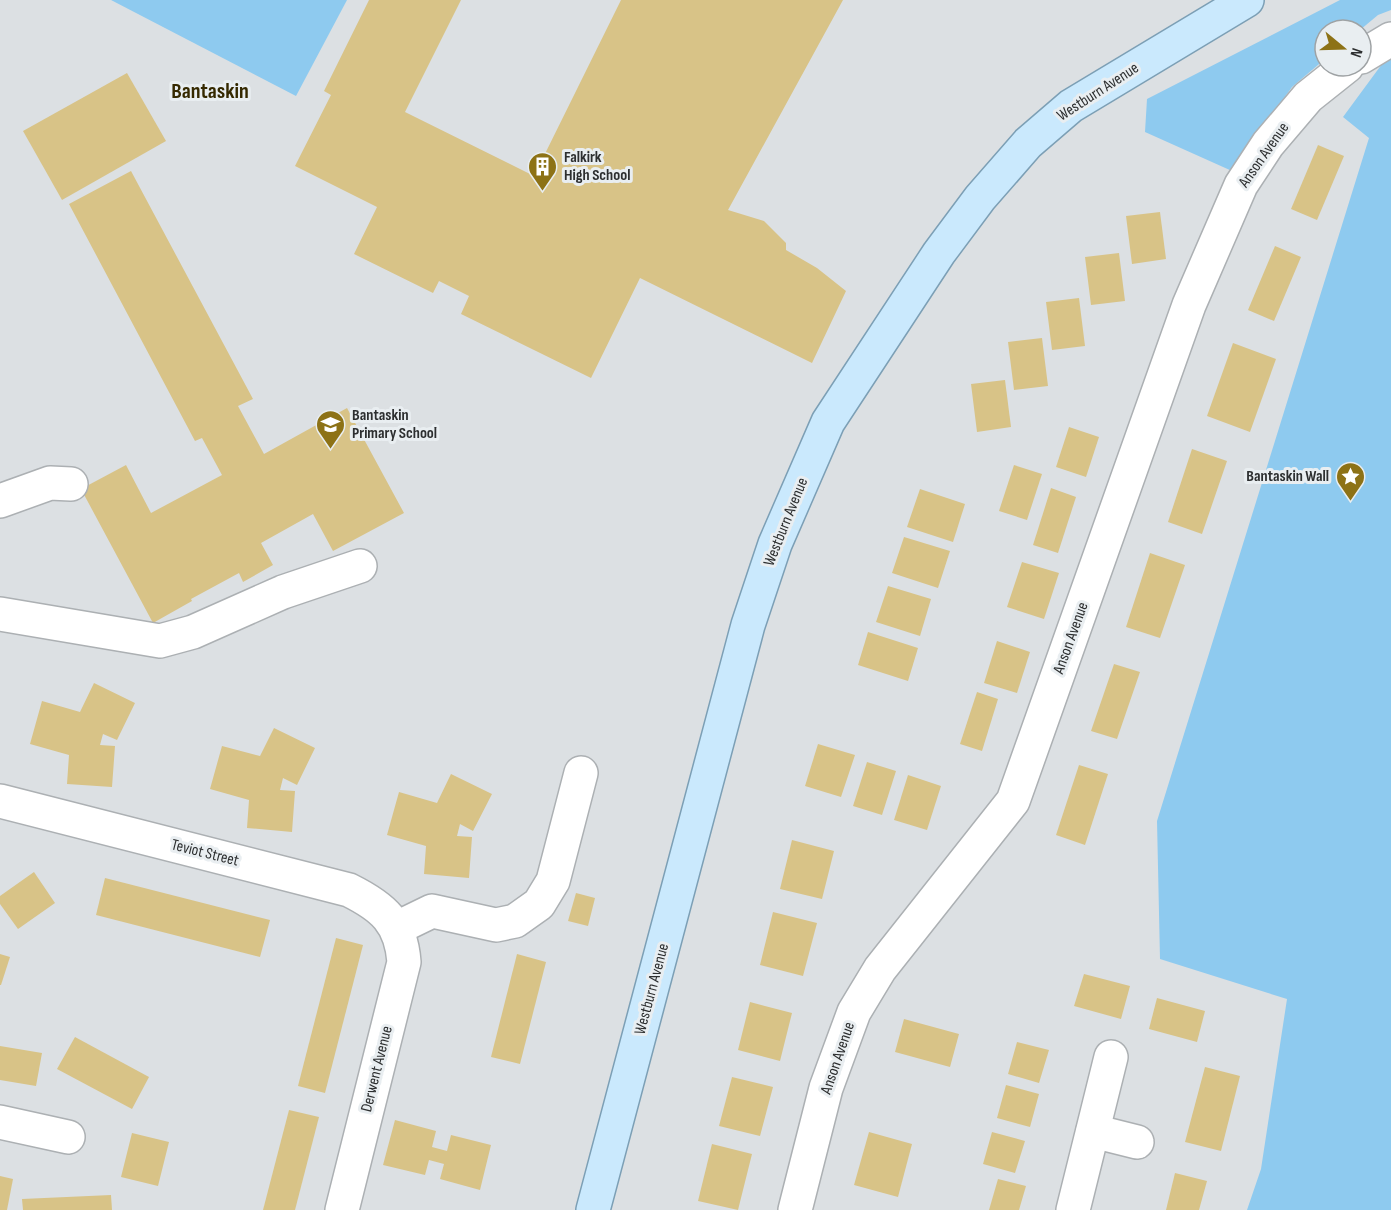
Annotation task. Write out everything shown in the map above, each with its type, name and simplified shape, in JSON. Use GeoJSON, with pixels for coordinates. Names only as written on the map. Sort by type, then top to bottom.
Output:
{"type":"FeatureCollection","features":[{"type":"Feature","properties":{"kind":"main road","name":"Westburn Avenue"},"geometry":{"type":"LineString","coordinates":[[593,1210],[748,625],[775,544],[828,422],[939,253],[980,198],[1028,143],[1071,106],[1247,0]]}},
{"type":"Feature","properties":{"kind":"street"},"geometry":{"type":"LineString","coordinates":[[1373,50],[1391,39]]}},
{"type":"Feature","properties":{"kind":"street","name":"Anson Avenue"},"geometry":{"type":"LineString","coordinates":[[795,1210],[826,1088],[854,1012],[880,969],[1013,801],[1189,305],[1241,184],[1268,144],[1308,97],[1332,78]]}},
{"type":"Feature","properties":{"kind":"street"},"geometry":{"type":"LineString","coordinates":[[0,501],[50,483],[71,484]]}},
{"type":"Feature","properties":{"kind":"street"},"geometry":{"type":"LineString","coordinates":[[0,614],[160,641],[193,632],[283,592],[360,566]]}},
{"type":"Feature","properties":{"kind":"street"},"geometry":{"type":"LineString","coordinates":[[0,598],[0,607]]}},
{"type":"Feature","properties":{"kind":"street"},"geometry":{"type":"LineString","coordinates":[[397,928],[432,911],[496,925],[515,921],[539,904],[553,881],[581,773]]}},
{"type":"Feature","properties":{"kind":"street","name":"Teviot Street"},"geometry":{"type":"LineString","coordinates":[[0,801],[349,890],[377,906],[397,928]]}},
{"type":"Feature","properties":{"kind":"street","name":"Derwent Avenue"},"geometry":{"type":"LineString","coordinates":[[342,1210],[404,962],[403,944],[397,928]]}},
{"type":"Feature","properties":{"kind":"street"},"geometry":{"type":"LineString","coordinates":[[1073,1210],[1110,1057]]}},
{"type":"Feature","properties":{"kind":"street"},"geometry":{"type":"LineString","coordinates":[[0,1122],[68,1137]]}},
{"type":"Feature","properties":{"kind":"street"},"geometry":{"type":"LineString","coordinates":[[1093,1131],[1137,1142]]}},
{"type":"Feature","properties":{"kind":"shaded area"},"geometry":{"type":"Polygon","coordinates":[[[111,0],[347,0],[296,96],[111,0]]]}},
{"type":"Feature","properties":{"kind":"shaded area"},"geometry":{"type":"Polygon","coordinates":[[[1340,0],[1391,0],[1391,10],[1373,19],[1313,18],[1313,69],[1292,87],[1232,171],[1145,132],[1147,99],[1340,0]]]}},
{"type":"Feature","properties":{"kind":"shaded area"},"geometry":{"type":"Polygon","coordinates":[[[1391,57],[1391,1210],[1247,1210],[1261,1169],[1287,999],[1160,959],[1157,821],[1369,138],[1343,117],[1382,64],[1391,57]]]}},
{"type":"Feature","properties":{"kind":"building","name":"Falkirk High School"},"geometry":{"type":"Polygon","coordinates":[[[369,0],[461,0],[405,112],[534,176],[621,0],[843,0],[728,210],[764,221],[786,243],[786,250],[817,268],[846,291],[812,363],[640,278],[591,378],[461,314],[469,296],[439,281],[433,293],[354,254],[377,207],[295,166],[331,95],[324,91],[369,0]]]}},
{"type":"Feature","properties":{"kind":"building"},"geometry":{"type":"Polygon","coordinates":[[[127,73],[166,141],[62,200],[23,131],[127,73]]]}},
{"type":"Feature","properties":{"kind":"building"},"geometry":{"type":"Polygon","coordinates":[[[1318,145],[1344,156],[1317,220],[1291,209],[1318,145]]]}},
{"type":"Feature","properties":{"kind":"building","name":"Bantaskin Primary School"},"geometry":{"type":"Polygon","coordinates":[[[131,171],[253,399],[238,406],[264,454],[347,408],[404,513],[333,551],[313,514],[261,543],[273,565],[243,582],[239,573],[153,623],[81,489],[126,465],[151,513],[222,475],[202,438],[195,441],[69,204],[131,171]]]}},
{"type":"Feature","properties":{"kind":"building"},"geometry":{"type":"Polygon","coordinates":[[[1160,212],[1166,259],[1132,264],[1126,216],[1160,212]]]}},
{"type":"Feature","properties":{"kind":"building"},"geometry":{"type":"Polygon","coordinates":[[[1275,246],[1301,257],[1274,321],[1248,310],[1275,246]]]}},
{"type":"Feature","properties":{"kind":"building"},"geometry":{"type":"Polygon","coordinates":[[[1119,253],[1125,301],[1091,305],[1085,257],[1119,253]]]}},
{"type":"Feature","properties":{"kind":"building"},"geometry":{"type":"Polygon","coordinates":[[[1079,298],[1085,346],[1052,350],[1046,302],[1079,298]]]}},
{"type":"Feature","properties":{"kind":"building"},"geometry":{"type":"Polygon","coordinates":[[[1042,338],[1048,386],[1014,390],[1008,342],[1042,338]]]}},
{"type":"Feature","properties":{"kind":"building"},"geometry":{"type":"Polygon","coordinates":[[[1233,343],[1276,359],[1250,432],[1207,416],[1233,343]]]}},
{"type":"Feature","properties":{"kind":"building"},"geometry":{"type":"Polygon","coordinates":[[[1005,380],[1011,427],[977,432],[971,384],[1005,380]]]}},
{"type":"Feature","properties":{"kind":"building"},"geometry":{"type":"Polygon","coordinates":[[[1069,427],[1099,437],[1086,477],[1056,467],[1069,427]]]}},
{"type":"Feature","properties":{"kind":"building"},"geometry":{"type":"Polygon","coordinates":[[[1192,449],[1227,461],[1202,534],[1168,522],[1192,449]]]}},
{"type":"Feature","properties":{"kind":"building"},"geometry":{"type":"Polygon","coordinates":[[[1014,465],[1042,474],[1027,520],[999,511],[1014,465]]]}},
{"type":"Feature","properties":{"kind":"building"},"geometry":{"type":"Polygon","coordinates":[[[1051,488],[1076,497],[1058,553],[1033,545],[1051,488]]]}},
{"type":"Feature","properties":{"kind":"building"},"geometry":{"type":"Polygon","coordinates":[[[920,489],[965,504],[953,542],[907,527],[920,489]]]}},
{"type":"Feature","properties":{"kind":"building"},"geometry":{"type":"Polygon","coordinates":[[[904,537],[950,551],[938,588],[892,573],[904,537]]]}},
{"type":"Feature","properties":{"kind":"building"},"geometry":{"type":"Polygon","coordinates":[[[1150,553],[1185,565],[1160,638],[1126,627],[1150,553]]]}},
{"type":"Feature","properties":{"kind":"building"},"geometry":{"type":"Polygon","coordinates":[[[1022,562],[1059,573],[1044,619],[1007,607],[1022,562]]]}},
{"type":"Feature","properties":{"kind":"building"},"geometry":{"type":"Polygon","coordinates":[[[888,586],[931,599],[920,636],[876,622],[888,586]]]}},
{"type":"Feature","properties":{"kind":"building"},"geometry":{"type":"Polygon","coordinates":[[[868,632],[918,648],[908,681],[858,665],[868,632]]]}},
{"type":"Feature","properties":{"kind":"building"},"geometry":{"type":"Polygon","coordinates":[[[997,641],[1030,652],[1017,693],[984,683],[997,641]]]}},
{"type":"Feature","properties":{"kind":"building"},"geometry":{"type":"Polygon","coordinates":[[[1114,664],[1140,672],[1117,739],[1091,731],[1114,664]]]}},
{"type":"Feature","properties":{"kind":"building"},"geometry":{"type":"Polygon","coordinates":[[[94,683],[135,703],[117,740],[103,734],[100,745],[115,746],[112,787],[67,784],[69,755],[30,744],[42,701],[80,712],[94,683]]]}},
{"type":"Feature","properties":{"kind":"building"},"geometry":{"type":"Polygon","coordinates":[[[977,692],[998,699],[982,751],[960,744],[977,692]]]}},
{"type":"Feature","properties":{"kind":"building"},"geometry":{"type":"Polygon","coordinates":[[[274,728],[315,748],[297,785],[283,778],[280,790],[295,791],[292,832],[247,828],[249,800],[210,789],[222,746],[260,756],[274,728]]]}},
{"type":"Feature","properties":{"kind":"building"},"geometry":{"type":"Polygon","coordinates":[[[818,744],[855,755],[841,797],[805,786],[818,744]]]}},
{"type":"Feature","properties":{"kind":"building"},"geometry":{"type":"Polygon","coordinates":[[[867,762],[896,771],[882,815],[853,806],[867,762]]]}},
{"type":"Feature","properties":{"kind":"building"},"geometry":{"type":"Polygon","coordinates":[[[1079,765],[1108,774],[1085,845],[1056,835],[1079,765]]]}},
{"type":"Feature","properties":{"kind":"building"},"geometry":{"type":"Polygon","coordinates":[[[451,774],[492,794],[473,831],[460,824],[457,836],[472,837],[469,878],[424,874],[426,846],[387,835],[399,792],[437,803],[451,774]]]}},
{"type":"Feature","properties":{"kind":"building"},"geometry":{"type":"Polygon","coordinates":[[[908,775],[941,786],[927,830],[894,820],[908,775]]]}},
{"type":"Feature","properties":{"kind":"building"},"geometry":{"type":"Polygon","coordinates":[[[792,840],[834,851],[822,899],[780,889],[792,840]]]}},
{"type":"Feature","properties":{"kind":"building"},"geometry":{"type":"Polygon","coordinates":[[[34,872],[55,903],[18,929],[0,904],[0,896],[34,872]]]}},
{"type":"Feature","properties":{"kind":"building"},"geometry":{"type":"Polygon","coordinates":[[[105,878],[270,920],[260,957],[96,915],[105,878]]]}},
{"type":"Feature","properties":{"kind":"building"},"geometry":{"type":"Polygon","coordinates":[[[576,893],[595,898],[588,926],[568,921],[576,893]]]}},
{"type":"Feature","properties":{"kind":"building"},"geometry":{"type":"Polygon","coordinates":[[[773,912],[817,923],[803,976],[760,965],[773,912]]]}},
{"type":"Feature","properties":{"kind":"building"},"geometry":{"type":"Polygon","coordinates":[[[336,938],[363,945],[325,1093],[298,1086],[336,938]]]}},
{"type":"Feature","properties":{"kind":"building"},"geometry":{"type":"Polygon","coordinates":[[[0,954],[10,957],[1,985],[0,985],[0,954]]]}},
{"type":"Feature","properties":{"kind":"building"},"geometry":{"type":"Polygon","coordinates":[[[517,954],[546,962],[520,1064],[491,1057],[517,954]]]}},
{"type":"Feature","properties":{"kind":"building"},"geometry":{"type":"Polygon","coordinates":[[[1084,974],[1130,986],[1121,1019],[1074,1006],[1084,974]]]}},
{"type":"Feature","properties":{"kind":"building"},"geometry":{"type":"Polygon","coordinates":[[[1157,998],[1205,1011],[1197,1042],[1149,1029],[1157,998]]]}},
{"type":"Feature","properties":{"kind":"building"},"geometry":{"type":"Polygon","coordinates":[[[750,1002],[792,1013],[780,1061],[738,1050],[750,1002]]]}},
{"type":"Feature","properties":{"kind":"building"},"geometry":{"type":"Polygon","coordinates":[[[904,1019],[959,1034],[950,1067],[895,1052],[904,1019]]]}},
{"type":"Feature","properties":{"kind":"building"},"geometry":{"type":"Polygon","coordinates":[[[75,1037],[149,1077],[132,1109],[57,1069],[75,1037]]]}},
{"type":"Feature","properties":{"kind":"building"},"geometry":{"type":"Polygon","coordinates":[[[1017,1042],[1049,1050],[1039,1083],[1008,1074],[1017,1042]]]}},
{"type":"Feature","properties":{"kind":"building"},"geometry":{"type":"Polygon","coordinates":[[[0,1046],[42,1053],[36,1086],[0,1080],[0,1046]]]}},
{"type":"Feature","properties":{"kind":"building"},"geometry":{"type":"Polygon","coordinates":[[[1205,1067],[1240,1076],[1221,1151],[1185,1142],[1205,1067]]]}},
{"type":"Feature","properties":{"kind":"building"},"geometry":{"type":"Polygon","coordinates":[[[732,1077],[773,1087],[760,1136],[719,1126],[732,1077]]]}},
{"type":"Feature","properties":{"kind":"building"},"geometry":{"type":"Polygon","coordinates":[[[1006,1085],[1039,1094],[1030,1127],[997,1118],[1006,1085]]]}},
{"type":"Feature","properties":{"kind":"building"},"geometry":{"type":"Polygon","coordinates":[[[289,1110],[319,1117],[295,1210],[263,1210],[289,1110]]]}},
{"type":"Feature","properties":{"kind":"building"},"geometry":{"type":"Polygon","coordinates":[[[395,1120],[436,1131],[432,1147],[447,1151],[451,1135],[491,1145],[480,1190],[440,1179],[444,1164],[429,1160],[425,1175],[383,1165],[395,1120]]]}},
{"type":"Feature","properties":{"kind":"building"},"geometry":{"type":"Polygon","coordinates":[[[869,1132],[912,1144],[898,1197],[854,1185],[869,1132]]]}},
{"type":"Feature","properties":{"kind":"building"},"geometry":{"type":"Polygon","coordinates":[[[992,1132],[1025,1141],[1015,1173],[983,1164],[992,1132]]]}},
{"type":"Feature","properties":{"kind":"building"},"geometry":{"type":"Polygon","coordinates":[[[132,1133],[169,1142],[158,1186],[121,1177],[132,1133]]]}},
{"type":"Feature","properties":{"kind":"building"},"geometry":{"type":"Polygon","coordinates":[[[712,1144],[752,1154],[738,1210],[698,1201],[712,1144]]]}},
{"type":"Feature","properties":{"kind":"building"},"geometry":{"type":"Polygon","coordinates":[[[1175,1173],[1207,1181],[1199,1210],[1166,1210],[1175,1173]]]}},
{"type":"Feature","properties":{"kind":"building"},"geometry":{"type":"Polygon","coordinates":[[[0,1176],[13,1179],[7,1210],[0,1210],[0,1176]]]}},
{"type":"Feature","properties":{"kind":"building"},"geometry":{"type":"Polygon","coordinates":[[[998,1179],[1026,1186],[1019,1210],[989,1210],[998,1179]]]}},
{"type":"Feature","properties":{"kind":"building"},"geometry":{"type":"Polygon","coordinates":[[[111,1195],[112,1210],[23,1210],[22,1199],[111,1195]]]}},
{"type":"Feature","properties":{"kind":"place","name":"Falkirk High School"},"geometry":{"type":"Point","coordinates":[543,192]}},
{"type":"Feature","properties":{"kind":"place","name":"Bantaskin Primary School"},"geometry":{"type":"Point","coordinates":[331,450]}},
{"type":"Feature","properties":{"kind":"place","name":"Bantaskin Wall"},"geometry":{"type":"Point","coordinates":[1350,502]}},
{"type":"Feature","properties":{"kind":"district","name":"Bantaskin"},"geometry":{"type":"Point","coordinates":[210,91]}}]}
